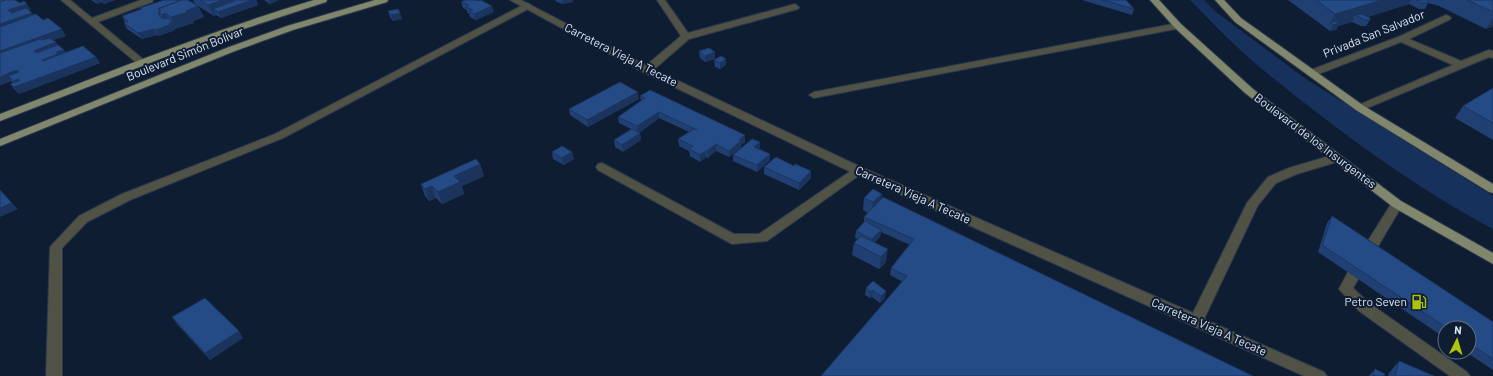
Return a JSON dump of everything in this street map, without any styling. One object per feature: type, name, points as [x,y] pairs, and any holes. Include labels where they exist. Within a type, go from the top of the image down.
[{"type":"main road","name":"Boulevard Simón Bolívar","points":[[0,118],[141,62],[280,12],[323,0]]},
{"type":"main road","name":"Boulevard Simón Bolívar","points":[[0,143],[232,48],[290,28],[384,0]]},
{"type":"main road","name":"Boulevard de los Insurgentes","points":[[1154,0],[1178,26],[1249,91],[1336,158],[1397,204],[1493,259]]},
{"type":"main road","points":[[1219,0],[1238,20],[1360,108],[1493,189]]},
{"type":"street","points":[[65,0],[141,62]]},
{"type":"street","points":[[92,21],[149,0]]},
{"type":"street","name":"Carretera Vieja A Tecate","points":[[514,0],[647,70],[859,171],[1319,376]]},
{"type":"street","points":[[661,0],[686,37]]},
{"type":"street","points":[[54,376],[56,248],[83,219],[126,197],[279,136],[527,6]]},
{"type":"street","points":[[647,70],[686,37],[795,7]]},
{"type":"street","name":"Privada San Salvador","points":[[1312,73],[1401,39],[1446,18]]},
{"type":"street","points":[[814,95],[1178,26]]},
{"type":"street","points":[[1401,39],[1461,65]]},
{"type":"street","points":[[1360,108],[1461,65],[1491,54]]},
{"type":"street","points":[[1196,321],[1253,203],[1272,180],[1292,171],[1336,158]]},
{"type":"street","points":[[602,167],[732,239],[762,238],[859,171]]},
{"type":"street","points":[[1368,250],[1397,204]]},
{"type":"street","points":[[1352,276],[1346,289],[1364,307],[1462,376]]},
{"type":"shaded area","points":[[1190,0],[1204,0],[1216,12],[1306,79],[1493,196],[1493,229],[1403,175],[1345,134],[1252,61]]},
{"type":"building","points":[[5,0],[15,0],[20,3],[24,1],[27,4],[8,10],[12,13],[26,8],[32,13],[0,24],[0,2]]},
{"type":"building","points":[[164,0],[181,0],[158,9],[160,11],[158,12],[160,17],[164,19],[168,18],[173,22],[169,23],[171,24],[156,30],[154,29],[138,33],[124,23],[128,21],[122,16]]},
{"type":"building","points":[[181,0],[188,0],[198,6],[186,11],[188,12],[171,17],[165,13],[162,15],[158,12],[161,11],[158,9]]},
{"type":"building","points":[[200,0],[223,0],[208,5]]},
{"type":"building","points":[[252,0],[218,12],[213,9],[234,1]]},
{"type":"building","points":[[465,0],[481,0],[492,6],[474,14],[469,11],[473,10],[466,7],[469,5],[461,2]]},
{"type":"building","points":[[1103,0],[1126,0],[1134,9]]},
{"type":"building","points":[[1316,0],[1382,0],[1335,14]]},
{"type":"building","points":[[1416,0],[1426,0],[1428,3],[1422,3]]},
{"type":"building","points":[[1467,0],[1493,0],[1493,12]]},
{"type":"building","points":[[398,9],[400,13],[391,15],[388,11]]},
{"type":"building","points":[[36,14],[43,20],[48,18],[62,29],[0,51],[0,27]]},
{"type":"building","points":[[1362,14],[1370,18],[1370,20],[1365,20],[1355,15]]},
{"type":"building","points":[[1335,21],[1339,23],[1333,25],[1331,23]]},
{"type":"building","points":[[50,38],[56,42],[34,51],[36,53],[58,45],[64,50],[56,52],[58,54],[42,60],[43,61],[83,46],[96,57],[14,87],[10,84],[20,80],[18,79],[14,81],[8,76],[19,72],[16,70],[0,77],[0,53],[40,39]]},
{"type":"building","points":[[709,48],[715,52],[705,56],[699,51]]},
{"type":"building","points":[[721,56],[726,59],[720,63],[714,60]]},
{"type":"building","points":[[620,82],[638,92],[587,120],[569,109]]},
{"type":"building","points":[[1493,88],[1493,123],[1463,106]]},
{"type":"building","points":[[650,90],[745,135],[739,140],[741,141],[729,151],[716,144],[700,155],[689,149],[693,146],[678,139],[694,129],[697,130],[659,112],[637,126],[618,117],[645,98],[640,96]]},
{"type":"building","points":[[632,129],[640,133],[622,145],[614,140]]},
{"type":"building","points":[[752,139],[760,142],[754,147],[770,154],[757,165],[733,155]]},
{"type":"building","points":[[562,146],[572,152],[562,158],[552,152]]},
{"type":"building","points":[[776,157],[794,166],[795,164],[811,171],[799,183],[764,167]]},
{"type":"building","points":[[476,159],[480,164],[454,176],[460,182],[438,192],[432,186],[425,189],[421,184]]},
{"type":"building","points":[[873,189],[882,194],[873,202],[864,198]]},
{"type":"building","points":[[0,190],[12,203],[0,208]]},
{"type":"building","points":[[883,197],[1253,376],[821,376],[907,276],[891,268],[914,239],[864,217]]},
{"type":"building","name":"Petro Seven","points":[[1332,216],[1493,322],[1493,359],[1477,348],[1477,320],[1437,320],[1437,321],[1322,245]]},
{"type":"building","points":[[865,221],[881,230],[872,239],[856,231]]},
{"type":"building","points":[[861,236],[888,249],[881,257],[854,243]]},
{"type":"building","points":[[873,281],[886,291],[881,296],[873,290],[871,292],[866,288]]},
{"type":"building","points":[[205,298],[239,331],[205,353],[172,317]]},
{"type":"building","points":[[1399,361],[1434,376],[1395,376]]},
{"type":"building","points":[[1375,369],[1385,374],[1384,376],[1373,375]]},
{"type":"place","name":"Petro Seven","points":[[1419,302]]}]
